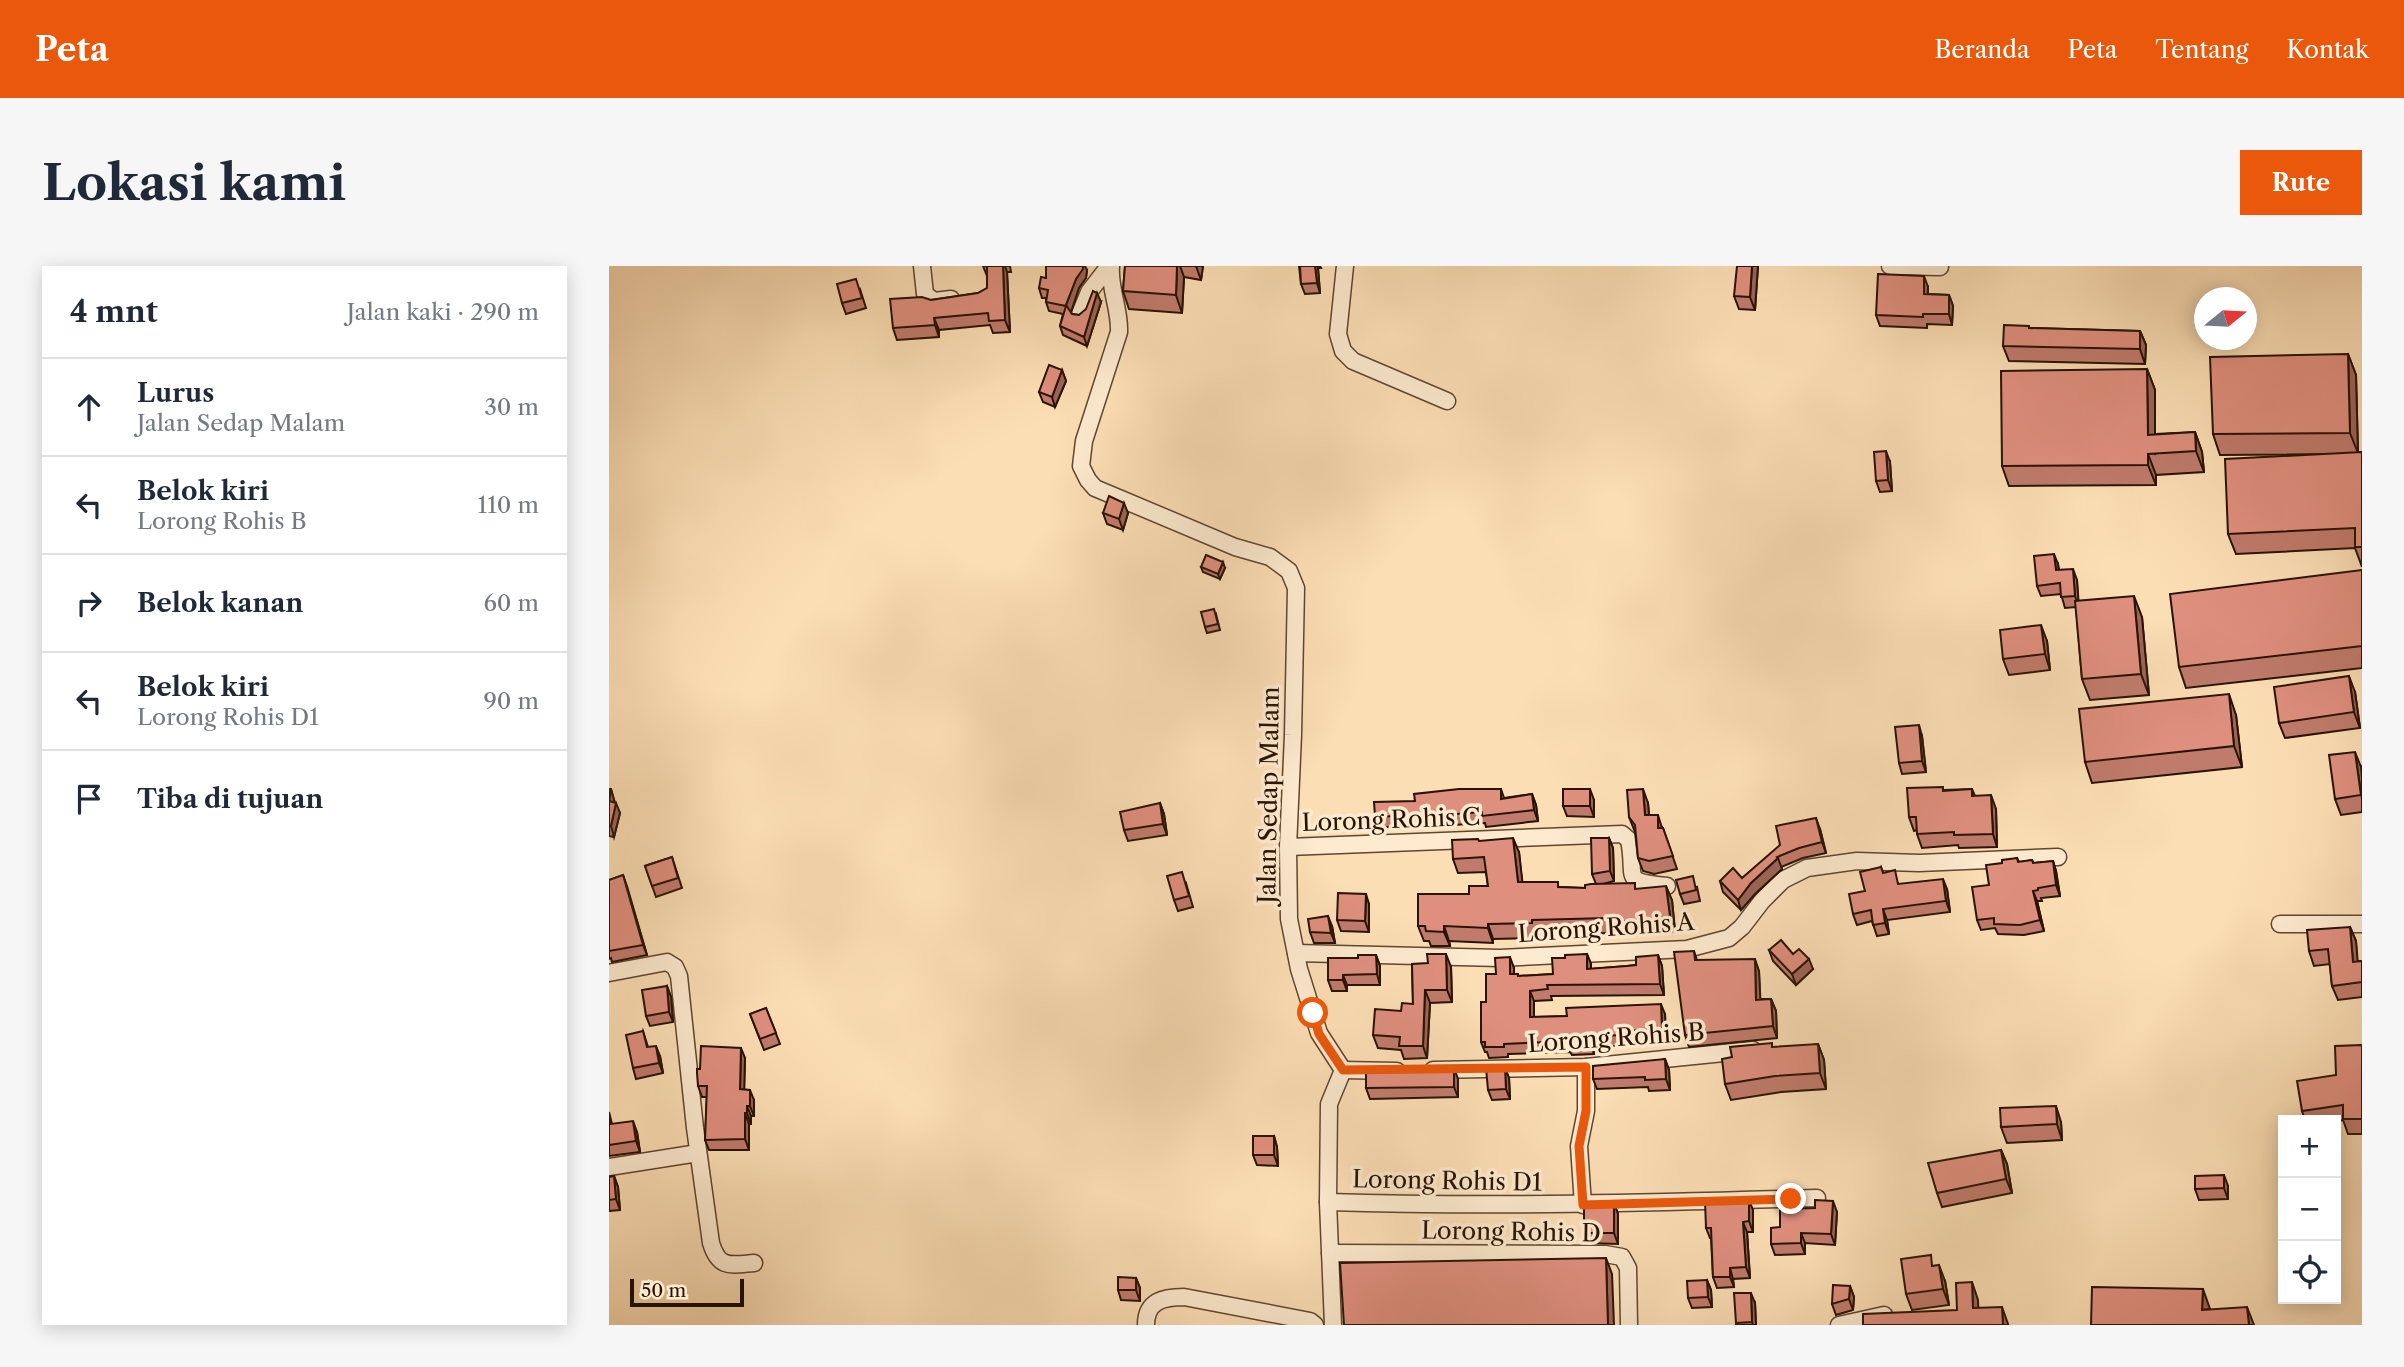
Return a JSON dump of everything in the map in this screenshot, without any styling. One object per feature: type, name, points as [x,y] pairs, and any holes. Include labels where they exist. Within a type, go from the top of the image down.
[{"type":"street","points":[[922,266],[925,294],[934,302],[969,296]]},
{"type":"street","points":[[1080,314],[1089,292],[1110,266]]},
{"type":"street","name":"Jalan Sedap Malam","points":[[1110,266],[1119,332],[1084,441],[1081,466],[1088,480],[1095,488],[1235,547],[1270,557],[1289,571],[1296,588],[1293,735],[1287,847],[1289,919],[1319,1034],[1343,1070]]},
{"type":"street","points":[[1345,266],[1338,334],[1343,351],[1353,361],[1447,401]]},
{"type":"street","points":[[1891,266],[1940,267]]},
{"type":"street","name":"Lorong Rohis C","points":[[1287,847],[1622,834],[1629,840],[1631,873],[1635,880],[1639,883],[1667,886]]},
{"type":"street","name":"Lorong Rohis A","points":[[1296,953],[1500,958],[1687,949],[1729,938],[1783,880],[1807,868],[1857,861],[1919,863],[2058,857]]},
{"type":"street","points":[[2280,924],[2362,923]]},
{"type":"street","points":[[609,973],[667,962],[675,967],[679,976],[706,1216],[715,1255],[723,1263],[754,1263]]},
{"type":"street","name":"Lorong Rohis B","points":[[1343,1070],[1586,1067],[1766,1049]]},
{"type":"street","points":[[1583,1205],[1579,1146],[1586,1111],[1586,1067]]},
{"type":"street","points":[[1333,1325],[1328,1202],[1329,1104],[1343,1070]]},
{"type":"street","points":[[609,1167],[698,1153]]},
{"type":"street","name":"Lorong Rohis D1","points":[[1328,1202],[1457,1206],[1583,1205],[1817,1198]]},
{"type":"street","name":"Lorong Rohis D","points":[[1330,1253],[1605,1254],[1622,1257],[1627,1268],[1629,1325]]},
{"type":"street","points":[[1146,1325],[1149,1308],[1156,1301],[1168,1297],[1184,1297],[1310,1321],[1315,1325]]},
{"type":"street","points":[[1839,1325],[1863,1318],[1901,1313]]},
{"type":"building","points":[[987,266],[1003,266],[1005,320],[989,321],[988,313],[934,318],[935,325],[893,328],[890,299],[922,297],[931,300],[978,293],[987,288]]},
{"type":"building","points":[[1046,266],[1083,266],[1066,305],[1072,314],[1079,315],[1086,309],[1093,291],[1097,293],[1084,337],[1060,326],[1066,306],[1046,302],[1048,290],[1039,288],[1041,277],[1046,278]]},
{"type":"building","points":[[1125,266],[1177,266],[1176,295],[1123,291]]},
{"type":"building","points":[[1300,266],[1315,266],[1317,283],[1301,284]]},
{"type":"building","points":[[1737,266],[1752,266],[1750,297],[1734,296]]},
{"type":"building","points":[[1878,274],[1924,276],[1924,294],[1949,295],[1949,314],[1923,314],[1923,317],[1876,315]]},
{"type":"building","points":[[856,279],[862,298],[842,303],[837,284]]},
{"type":"building","points":[[2004,325],[2140,331],[2140,349],[2003,346]]},
{"type":"building","points":[[2348,354],[2350,433],[2213,434],[2210,357]]},
{"type":"building","points":[[1049,365],[1062,370],[1052,397],[1039,392]]},
{"type":"building","points":[[2147,369],[2148,435],[2195,432],[2196,451],[2148,454],[2148,465],[2002,466],[2001,371]]},
{"type":"building","points":[[1886,451],[1888,480],[1876,481],[1874,452]]},
{"type":"building","points":[[2362,452],[2362,547],[2355,547],[2355,528],[2228,534],[2225,459]]},
{"type":"building","points":[[1109,496],[1124,503],[1119,519],[1103,513]]},
{"type":"building","points":[[2054,554],[2056,570],[2073,569],[2075,596],[2061,597],[2060,583],[2037,586],[2034,556]]},
{"type":"building","points":[[1206,555],[1223,562],[1218,574],[1201,567]]},
{"type":"building","points":[[2362,570],[2362,646],[2179,667],[2170,594]]},
{"type":"building","points":[[2134,596],[2141,674],[2082,679],[2075,601]]},
{"type":"building","points":[[1214,609],[1218,624],[1205,627],[1201,612]]},
{"type":"building","points":[[2041,625],[2045,654],[2003,659],[2000,630]]},
{"type":"building","points":[[2349,676],[2354,712],[2279,723],[2274,687]]},
{"type":"building","points":[[2229,694],[2234,746],[2085,762],[2079,709]]},
{"type":"building","points":[[1919,725],[1922,761],[1899,763],[1895,727]]},
{"type":"building","points":[[2355,752],[2361,795],[2335,799],[2329,755]]},
{"type":"building","points":[[1943,787],[1943,791],[1972,789],[1972,796],[1991,795],[1993,834],[1917,834],[1916,817],[1909,817],[1907,788]]},
{"type":"building","points":[[1459,789],[1501,789],[1501,799],[1532,794],[1534,810],[1482,816],[1482,812],[1416,817],[1375,816],[1374,802],[1415,801],[1414,794]]},
{"type":"building","points":[[1563,789],[1590,789],[1590,806],[1563,806]]},
{"type":"building","points":[[1643,789],[1645,815],[1658,815],[1658,828],[1663,828],[1673,856],[1649,861],[1638,858],[1635,825],[1629,817],[1627,790]]},
{"type":"building","points":[[609,801],[616,803],[611,826],[609,826]]},
{"type":"building","points":[[1160,803],[1163,824],[1124,830],[1120,812]]},
{"type":"building","points":[[1816,818],[1822,842],[1777,857],[1738,900],[1720,881],[1733,868],[1742,878],[1780,845],[1776,826]]},
{"type":"building","points":[[1513,838],[1518,882],[1558,882],[1558,887],[1585,888],[1585,885],[1591,884],[1635,883],[1635,889],[1666,886],[1670,916],[1636,921],[1608,921],[1608,918],[1532,920],[1532,923],[1488,924],[1488,928],[1444,926],[1444,932],[1426,931],[1425,926],[1418,926],[1418,894],[1469,894],[1469,886],[1488,886],[1484,857],[1453,859],[1452,840]]},
{"type":"building","points":[[1591,838],[1609,838],[1610,871],[1592,874]]},
{"type":"building","points":[[672,857],[678,878],[652,886],[645,866]]},
{"type":"building","points":[[2017,858],[2018,862],[2053,861],[2056,885],[2033,891],[2040,920],[2020,925],[1994,924],[1994,918],[1977,920],[1972,887],[1989,885],[1986,865]]},
{"type":"building","points":[[1881,867],[1883,873],[1895,870],[1898,884],[1943,879],[1946,901],[1883,909],[1885,923],[1873,925],[1871,910],[1853,914],[1849,894],[1865,891],[1860,872]]},
{"type":"building","points":[[1182,872],[1189,896],[1174,900],[1167,876]]},
{"type":"building","points":[[623,875],[643,945],[609,951],[609,880]]},
{"type":"building","points":[[1693,876],[1696,890],[1680,894],[1676,880]]},
{"type":"building","points":[[1338,893],[1366,894],[1365,921],[1337,920]]},
{"type":"building","points":[[1328,916],[1331,933],[1310,932],[1308,919]]},
{"type":"building","points":[[2350,927],[2353,962],[2362,961],[2362,982],[2332,986],[2328,949],[2309,951],[2307,930]]},
{"type":"building","points":[[1781,940],[1793,954],[1799,949],[1809,959],[1792,974],[1769,950]]},
{"type":"building","points":[[1694,951],[1695,960],[1755,959],[1756,1000],[1771,999],[1773,1026],[1685,1035],[1674,952]]},
{"type":"building","points":[[1427,954],[1446,954],[1447,990],[1425,990],[1423,1046],[1399,1046],[1400,1037],[1373,1035],[1375,1009],[1401,1011],[1402,1003],[1413,1004],[1412,964],[1428,963]]},
{"type":"building","points":[[1587,954],[1587,969],[1636,965],[1636,957],[1658,955],[1660,984],[1547,985],[1548,989],[1530,991],[1530,1017],[1567,1016],[1566,1008],[1661,1004],[1662,1029],[1627,1031],[1627,1035],[1589,1036],[1590,1044],[1568,1045],[1568,1041],[1485,1047],[1485,1042],[1481,1042],[1481,1002],[1486,1002],[1486,974],[1496,974],[1495,958],[1510,957],[1510,974],[1518,976],[1553,974],[1552,958]]},
{"type":"building","points":[[1358,955],[1376,955],[1377,974],[1343,975],[1343,980],[1328,980],[1328,958],[1358,958]]},
{"type":"building","points":[[667,986],[669,1012],[646,1016],[642,990]]},
{"type":"building","points":[[766,1008],[776,1033],[760,1039],[750,1014]]},
{"type":"building","points":[[643,1031],[647,1047],[656,1046],[659,1063],[633,1068],[626,1035]]},
{"type":"building","points":[[1772,1043],[1772,1047],[1818,1044],[1820,1073],[1775,1076],[1725,1084],[1722,1059],[1732,1057],[1730,1047]]},
{"type":"building","points":[[2362,1045],[2362,1119],[2343,1119],[2343,1105],[2302,1111],[2297,1081],[2336,1075],[2335,1046]]},
{"type":"building","points":[[701,1046],[741,1048],[740,1089],[750,1090],[750,1106],[747,1106],[745,1113],[745,1139],[705,1140],[707,1086],[698,1086],[697,1073],[697,1069],[700,1069]]},
{"type":"building","points":[[1665,1059],[1666,1079],[1593,1079],[1593,1066]]},
{"type":"building","points":[[1454,1068],[1454,1087],[1366,1088],[1366,1073],[1376,1073],[1376,1069]]},
{"type":"building","points":[[1486,1068],[1505,1068],[1506,1089],[1488,1090]]},
{"type":"building","points":[[2056,1106],[2057,1124],[2001,1127],[2000,1108]]},
{"type":"building","points":[[609,1120],[611,1124],[633,1121],[636,1141],[609,1145]]},
{"type":"building","points":[[1253,1136],[1274,1136],[1274,1155],[1253,1155]]},
{"type":"building","points":[[2001,1150],[2006,1179],[1937,1193],[1928,1163]]},
{"type":"building","points":[[2224,1175],[2224,1188],[2195,1189],[2195,1176]]},
{"type":"building","points":[[614,1176],[616,1199],[609,1200],[609,1177]]},
{"type":"building","points":[[1749,1200],[1749,1221],[1743,1222],[1746,1267],[1730,1268],[1730,1277],[1713,1277],[1711,1228],[1706,1228],[1705,1201]]},
{"type":"building","points":[[1815,1200],[1833,1201],[1831,1234],[1801,1233],[1801,1243],[1771,1244],[1771,1228],[1780,1227],[1780,1209],[1815,1208]]},
{"type":"building","points":[[1614,1203],[1614,1233],[1584,1233],[1584,1204]]},
{"type":"building","points":[[1931,1255],[1932,1266],[1939,1265],[1943,1289],[1906,1294],[1901,1259]]},
{"type":"building","points":[[1606,1258],[1608,1325],[1344,1325],[1340,1263]]},
{"type":"building","points":[[1118,1277],[1136,1278],[1136,1290],[1118,1290]]},
{"type":"building","points":[[1707,1280],[1708,1297],[1688,1298],[1687,1281]]},
{"type":"building","points":[[1972,1282],[1973,1308],[2002,1307],[2003,1325],[1863,1325],[1863,1314],[1957,1310],[1956,1283]]},
{"type":"building","points":[[1833,1285],[1850,1286],[1849,1299],[1832,1304]]},
{"type":"building","points":[[2092,1287],[2203,1289],[2202,1310],[2247,1307],[2249,1325],[2091,1325]]},
{"type":"building","points":[[1734,1293],[1751,1293],[1752,1322],[1736,1323]]},
{"type":"route","points":[[1313,1013],[1319,1034],[1343,1070],[1586,1067],[1586,1111],[1579,1146],[1583,1205],[1791,1199]]}]
